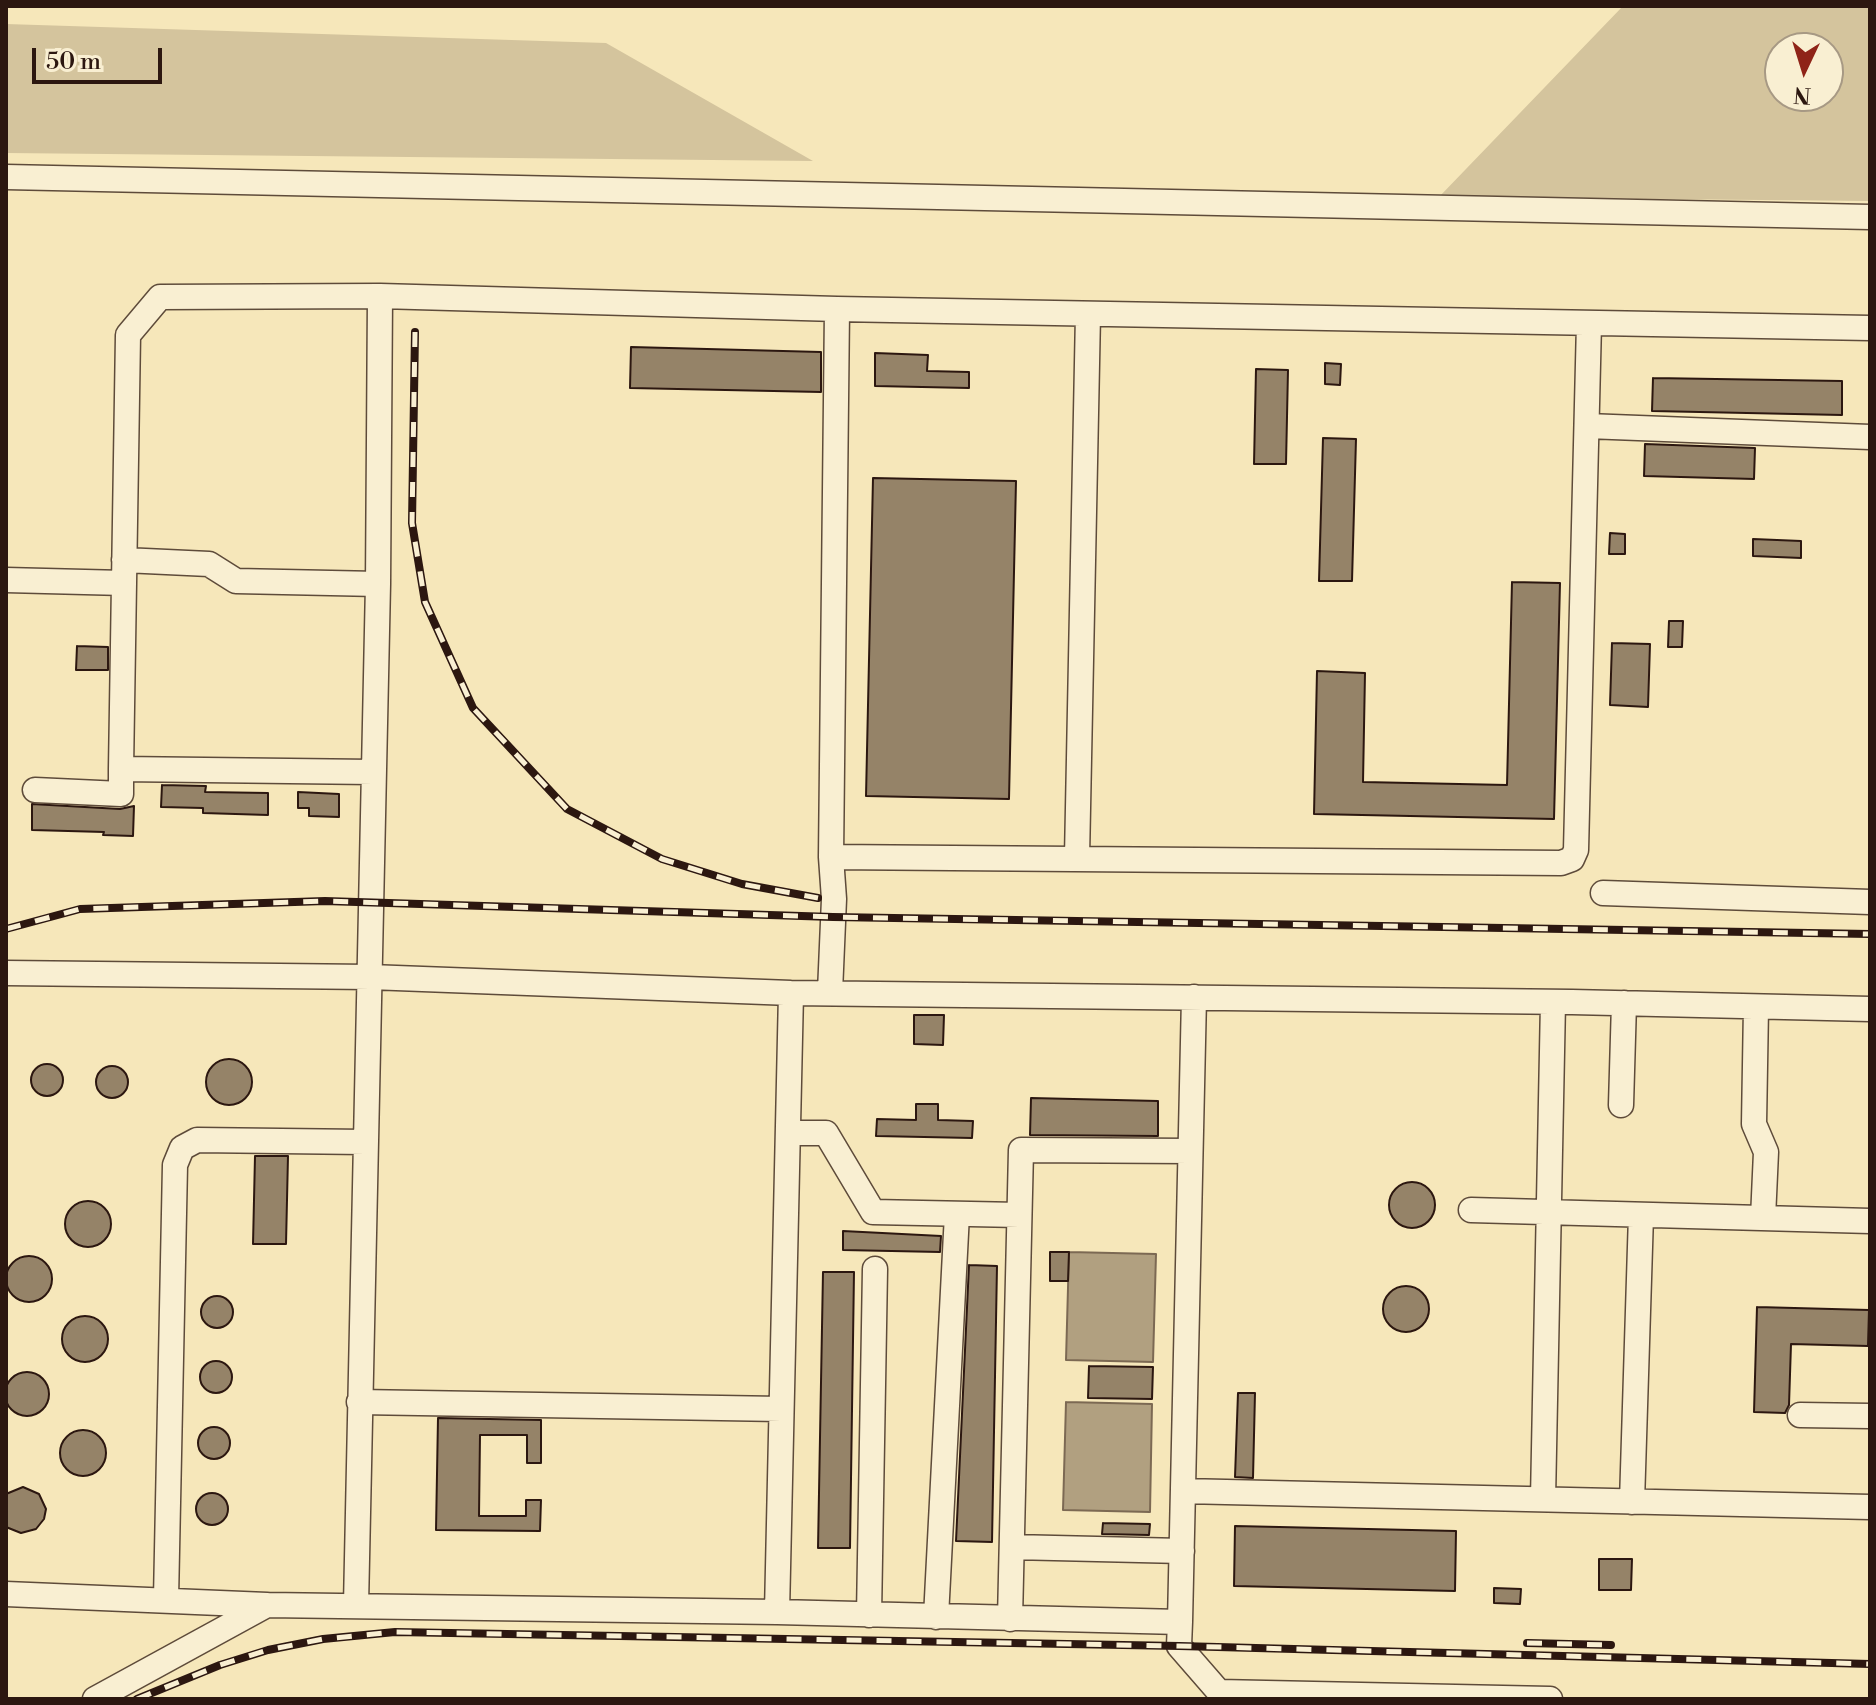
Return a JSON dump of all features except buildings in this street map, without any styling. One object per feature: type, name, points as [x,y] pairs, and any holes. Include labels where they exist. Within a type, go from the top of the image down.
[{"type":"street","points":[[6,177],[1870,217]]},
{"type":"street","points":[[356,1605],[378,584],[380,296]]},
{"type":"street","points":[[35,790],[121,794],[128,335],[160,297],[380,296],[837,309],[1870,328]]},
{"type":"street","points":[[830,992],[834,899],[831,857],[837,309]]},
{"type":"street","points":[[1077,857],[1088,314]]},
{"type":"street","points":[[831,857],[1561,863],[1572,859],[1577,834],[1589,323]]},
{"type":"street","points":[[1587,426],[1870,437]]},
{"type":"street","points":[[6,580],[209,564],[236,581],[378,584]]},
{"type":"street","points":[[121,769],[373,772]]},
{"type":"street","points":[[1603,893],[1870,902]]},
{"type":"street","points":[[6,973],[370,977],[791,993],[1870,1009]]},
{"type":"street","points":[[777,1612],[791,993]]},
{"type":"street","points":[[1194,997],[1179,1646],[1218,1695],[1550,1699]]},
{"type":"street","points":[[1543,1499],[1553,1002]]},
{"type":"street","points":[[1621,1105],[1624,1003]]},
{"type":"street","points":[[1756,1007],[1754,1124],[1766,1152],[1763,1218]]},
{"type":"street","points":[[788,1133],[826,1133],[873,1212],[1019,1215]]},
{"type":"street","points":[[166,1599],[175,1165],[182,1148],[197,1140],[365,1142]]},
{"type":"street","points":[[1010,1619],[1021,1150],[1190,1151]]},
{"type":"street","points":[[1471,1210],[1870,1221]]},
{"type":"street","points":[[936,1617],[957,1214]]},
{"type":"street","points":[[1632,1502],[1641,1215]]},
{"type":"street","points":[[869,1615],[875,1269]]},
{"type":"street","points":[[359,1402],[781,1409]]},
{"type":"street","points":[[1800,1415],[1870,1416]]},
{"type":"street","points":[[1183,1491],[1870,1507]]},
{"type":"street","points":[[1012,1547],[1182,1551]]},
{"type":"street","points":[[6,1594],[267,1605],[777,1612],[1180,1622]]},
{"type":"street","points":[[95,1699],[267,1605]]},
{"type":"shaded area","points":[[1623,6],[1870,6],[1870,201],[1439,197]]},
{"type":"shaded area","points":[[6,24],[606,43],[813,161],[6,153]]},
{"type":"shaded area","points":[[1069,1252],[1156,1254],[1153,1362],[1066,1360]]},
{"type":"shaded area","points":[[1066,1402],[1152,1404],[1150,1512],[1063,1510]]},
{"type":"railway","points":[[415,332],[412,523],[425,602],[473,708],[567,809],[662,859],[742,884],[818,898]]},
{"type":"railway","points":[[6,929],[80,909],[325,901],[833,917],[1870,934]]},
{"type":"railway","points":[[137,1699],[220,1665],[268,1650],[323,1639],[395,1632],[1179,1646],[1870,1664]]},
{"type":"railway","points":[[1527,1643],[1611,1645]]}]
